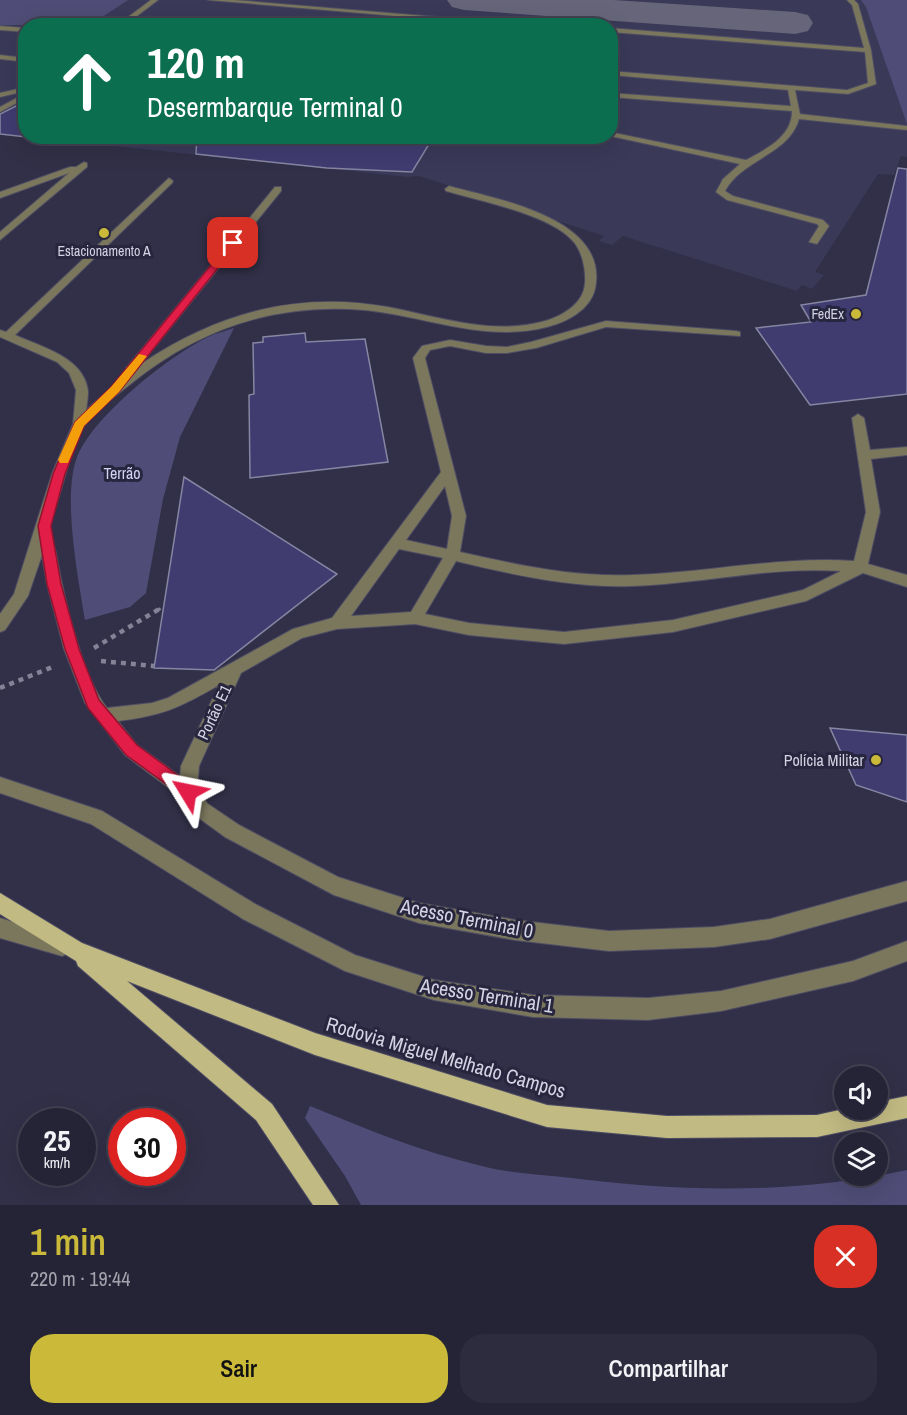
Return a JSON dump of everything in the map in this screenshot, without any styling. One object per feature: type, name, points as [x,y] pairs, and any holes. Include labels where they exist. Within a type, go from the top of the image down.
[{"type":"main road","name":"Rodovia Miguel Melhado Campos","points":[[0,903],[76,951],[315,1044],[547,1116],[667,1127],[817,1126],[907,1107]]},
{"type":"main road","points":[[76,951],[264,1112],[327,1205]]},
{"type":"street","points":[[130,18],[155,0]]},
{"type":"street","points":[[211,0],[441,18]]},
{"type":"street","points":[[618,74],[848,92],[866,88],[872,84],[873,78],[868,50],[855,4],[850,0]]},
{"type":"street","points":[[0,28],[18,29]]},
{"type":"street","points":[[618,31],[868,50]]},
{"type":"street","points":[[0,57],[18,59]]},
{"type":"street","points":[[791,88],[795,112],[794,125],[783,139],[745,162],[720,192],[730,198],[820,222],[824,226],[814,242]]},
{"type":"street","points":[[0,95],[18,91]]},
{"type":"street","points":[[618,96],[795,112],[907,128]]},
{"type":"street","points":[[0,110],[18,100]]},
{"type":"street","points":[[618,136],[745,162]]},
{"type":"street","points":[[0,195],[84,165],[0,237]]},
{"type":"street","points":[[79,424],[82,390],[75,371],[61,360],[4,335],[169,181]]},
{"type":"street","points":[[115,390],[278,189]]},
{"type":"street","points":[[79,424],[141,368],[195,334],[217,325],[279,310],[365,307],[453,327],[509,331],[545,325],[566,316],[584,303],[590,287],[587,256],[575,237],[554,223],[448,189]]},
{"type":"street","points":[[415,618],[453,554],[459,516],[418,358],[426,348],[458,341],[504,351],[542,345],[606,324],[736,334]]},
{"type":"street","points":[[104,716],[152,710],[173,703],[298,633],[337,623],[415,618],[469,629],[564,638],[673,626],[806,595],[860,567],[873,513],[858,418]]},
{"type":"street","name":"Acesso Terminal 0","points":[[79,424],[59,474],[44,526],[54,584],[76,658],[93,703],[131,750],[188,792],[202,810],[232,831],[334,885],[420,913],[515,930],[609,941],[714,937],[770,929],[907,891]]},
{"type":"street","points":[[864,455],[907,451]]},
{"type":"street","points":[[337,623],[448,472]]},
{"type":"street","points":[[0,626],[21,596],[44,526]]},
{"type":"street","points":[[396,543],[453,554],[517,571],[601,581],[814,566],[860,567],[907,581]]},
{"type":"street","name":"Portão E1","points":[[188,792],[190,766],[235,668]]},
{"type":"street","name":"Acesso Terminal 1","points":[[0,785],[96,817],[260,918],[352,964],[434,990],[533,1006],[648,1010],[721,1001],[853,971],[907,951]]},
{"type":"street","points":[[0,928],[76,951]]},
{"type":"path","points":[[0,688],[76,658],[163,607]]},
{"type":"path","points":[[76,658],[154,666]]},
{"type":"shaded area","points":[[0,0],[907,0],[907,157],[901,156],[894,175],[878,174],[815,272],[824,275],[812,289],[802,285],[797,291],[623,236],[612,245],[599,241],[604,236],[419,176],[407,177],[95,144],[618,144],[618,18],[18,18],[18,136],[0,134]]},
{"type":"green space","points":[[0,0],[128,0],[101,18],[18,18],[18,25],[0,25]]},
{"type":"green space","points":[[861,0],[907,0],[907,124],[866,7]]},
{"type":"green space","name":"Terrão","points":[[234,328],[180,437],[163,499],[146,593],[130,607],[85,620],[71,517],[72,477],[76,460],[84,443],[114,408],[153,373],[192,346]]},
{"type":"green space","points":[[310,1106],[416,1147],[492,1168],[650,1186],[735,1188],[834,1182],[834,1186],[888,1186],[888,1173],[907,1170],[907,1205],[361,1205],[345,1176],[305,1118]]},
{"type":"building","points":[[18,105],[18,136],[0,134],[0,114]]},
{"type":"building","points":[[197,144],[429,144],[412,172],[327,168],[196,154]]},
{"type":"building","name":"FedEx","points":[[898,168],[907,169],[907,394],[810,405],[756,328],[811,322],[801,305],[866,295]]},
{"type":"building","points":[[305,333],[306,342],[365,339],[388,462],[250,478],[249,395],[254,394],[253,343],[263,342],[263,337]]},
{"type":"building","points":[[184,477],[337,574],[214,670],[154,668]]},
{"type":"building","name":"Polícia Militar","points":[[830,728],[907,735],[907,802],[856,785]]},
{"type":"taxiway","points":[[464,0],[795,23]]},
{"type":"slow traffic","points":[[64,460],[79,424],[115,390],[142,356]]},
{"type":"place","name":"Estacionamento A","points":[[104,233]]},
{"type":"place","name":"FedEx","points":[[856,314]]},
{"type":"place","name":"Polícia Militar","points":[[876,760]]},
{"type":"route","points":[[188,792],[131,750],[93,703],[72,649],[54,584],[44,526],[59,474],[79,424],[115,390],[233,243]]}]
